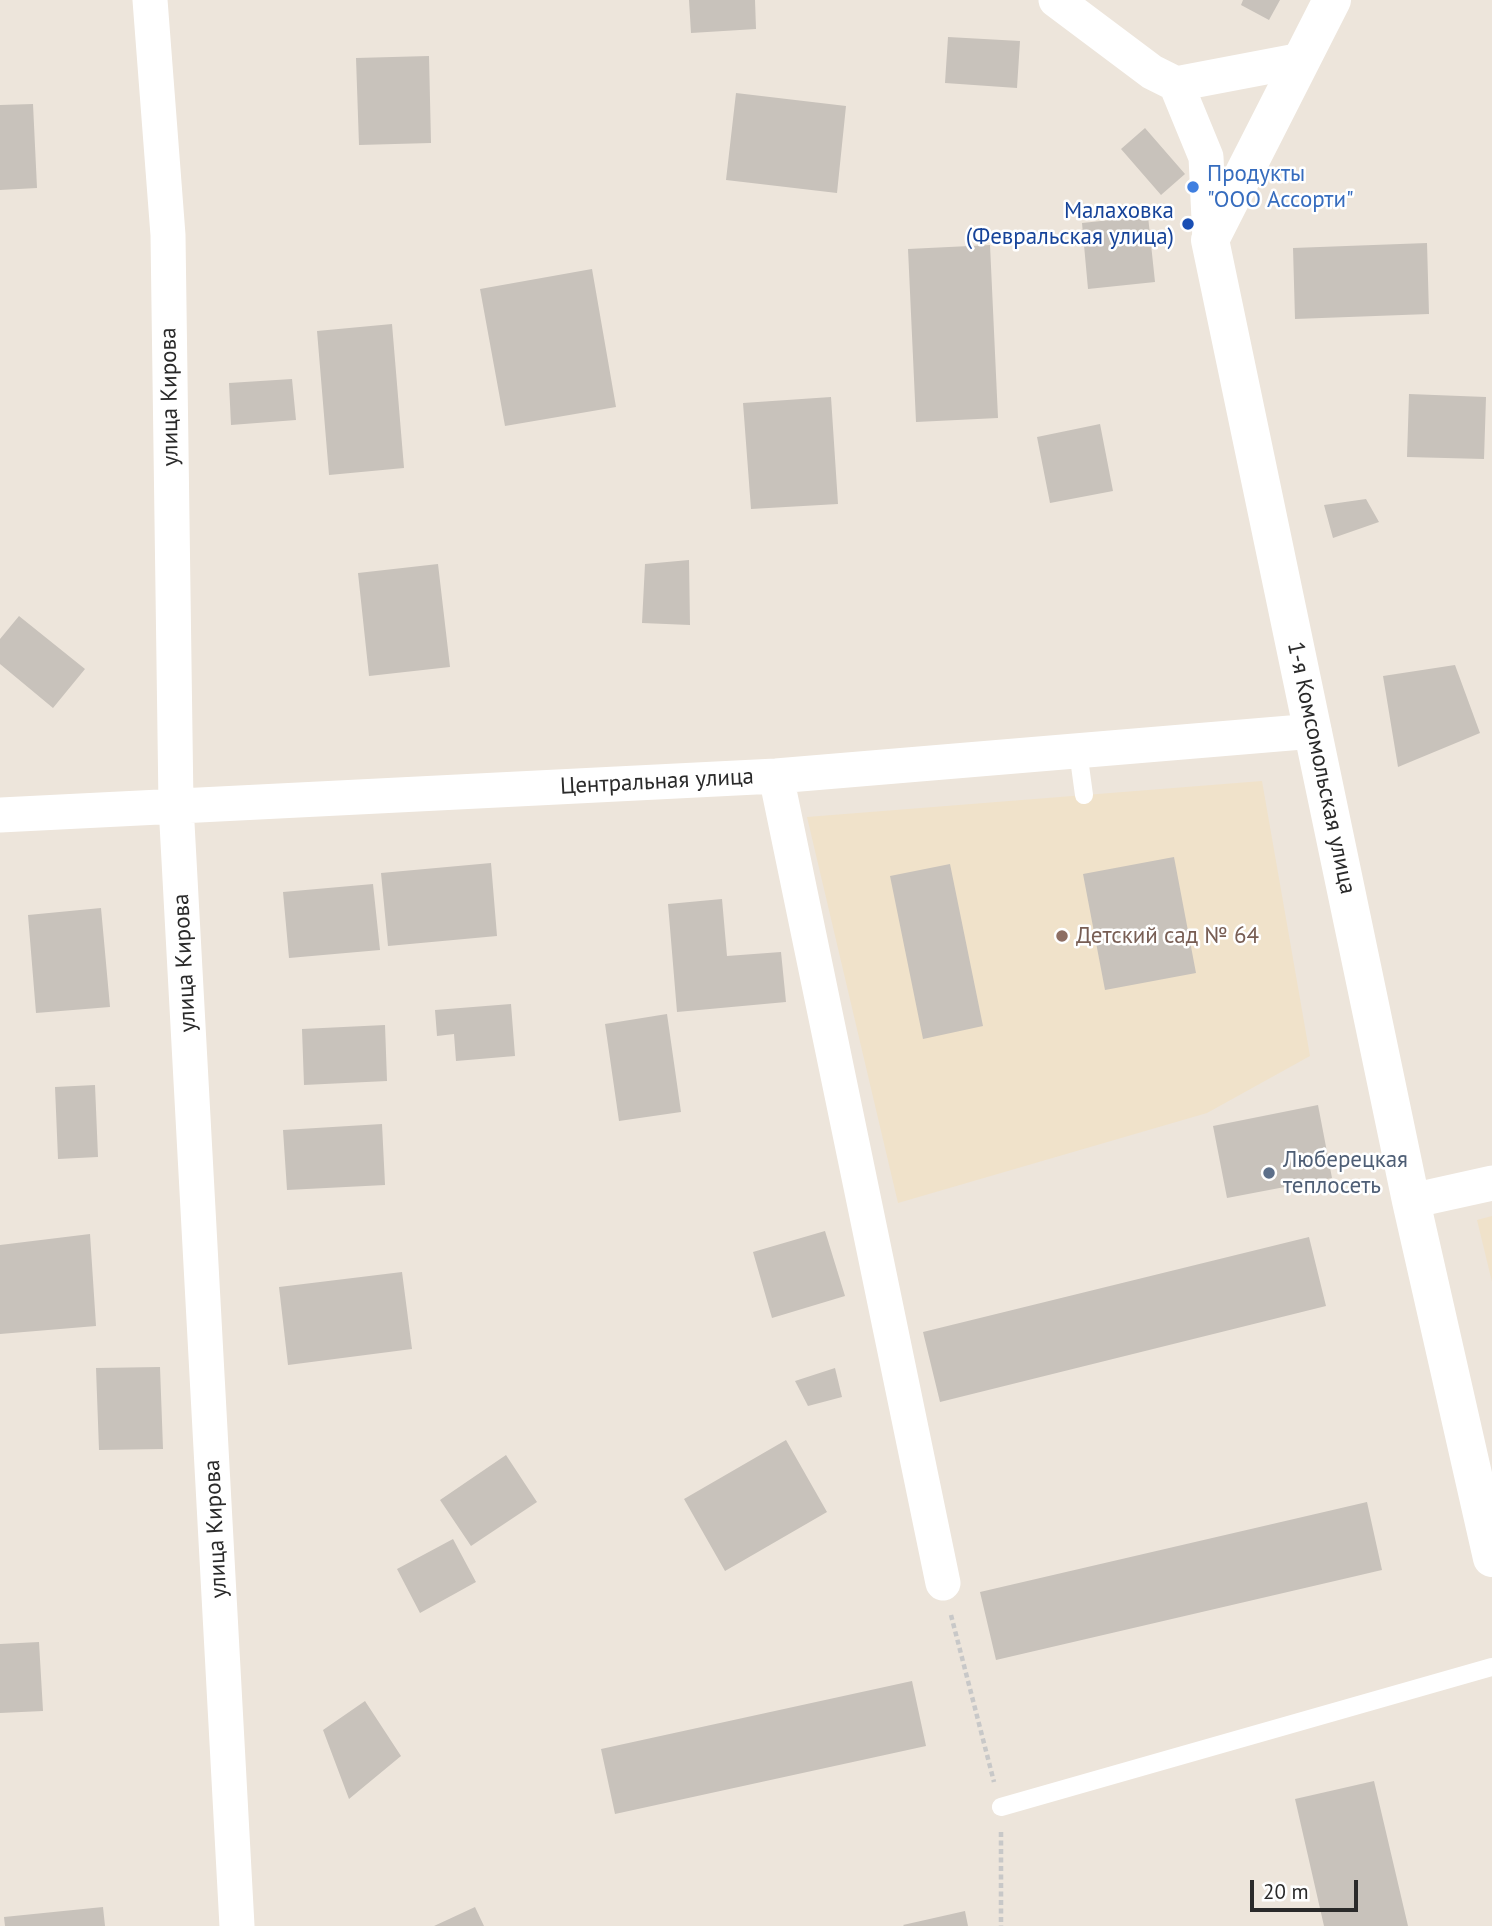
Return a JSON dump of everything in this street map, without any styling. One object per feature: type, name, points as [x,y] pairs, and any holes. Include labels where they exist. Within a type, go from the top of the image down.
[{"type":"main road","points":[[1210,240],[1332,0]]},
{"type":"main road","name":"1-я Комсомольская улица","points":[[1210,240],[1410,1201],[1488,1519],[1492,1558]]},
{"type":"street","name":"улица Кирова","points":[[150,0],[167,235],[176,804],[237,1926]]},
{"type":"street","points":[[1056,0],[1152,72],[1176,84],[1302,60]]},
{"type":"street","points":[[1176,84],[1206,157],[1210,240]]},
{"type":"street","name":"Центральная улица","points":[[0,815],[176,804],[776,776],[1314,731]]},
{"type":"street","points":[[776,776],[943,1583]]},
{"type":"street","points":[[1410,1201],[1492,1183]]},
{"type":"lane","points":[[1078,751],[1084,795]]},
{"type":"lane","points":[[1001,1807],[1492,1667]]},
{"type":"path","points":[[943,1583],[1001,1807],[1001,1926]]},
{"type":"shaded area","name":"Детский сад № 64","points":[[1262,781],[1310,1056],[1207,1113],[898,1203],[807,817]]},
{"type":"shaded area","points":[[1492,1216],[1492,1282],[1477,1220]]},
{"type":"building","points":[[689,0],[755,0],[756,29],[691,33]]},
{"type":"building","points":[[1243,0],[1280,0],[1269,20],[1241,5]]},
{"type":"building","points":[[948,37],[1020,41],[1017,88],[945,83]]},
{"type":"building","points":[[429,56],[431,143],[359,145],[356,58]]},
{"type":"building","points":[[736,93],[846,106],[837,193],[726,180]]},
{"type":"building","points":[[33,104],[37,188],[0,190],[0,105]]},
{"type":"building","points":[[1145,128],[1185,174],[1161,195],[1121,149]]},
{"type":"building","points":[[1148,216],[1155,282],[1088,289],[1082,223]]},
{"type":"building","points":[[1427,243],[1429,314],[1295,319],[1293,248]]},
{"type":"building","points":[[990,245],[998,418],[916,422],[908,249]]},
{"type":"building","points":[[592,269],[616,407],[505,426],[480,289]]},
{"type":"building","points":[[392,324],[404,468],[329,475],[317,331]]},
{"type":"building","points":[[292,379],[296,420],[231,425],[229,383]]},
{"type":"building","points":[[1409,394],[1486,397],[1484,459],[1407,457]]},
{"type":"building","points":[[831,397],[838,504],[751,509],[743,403]]},
{"type":"building","points":[[1100,424],[1113,491],[1050,503],[1037,437]]},
{"type":"building","points":[[1366,499],[1379,522],[1333,538],[1324,505]]},
{"type":"building","points":[[689,560],[690,625],[642,623],[645,564]]},
{"type":"building","points":[[438,564],[450,667],[369,676],[358,573]]},
{"type":"building","points":[[19,616],[85,669],[53,708],[0,664],[0,639]]},
{"type":"building","points":[[1455,665],[1480,733],[1398,767],[1383,676]]},
{"type":"building","points":[[1174,857],[1196,973],[1105,990],[1083,874]]},
{"type":"building","points":[[491,863],[497,936],[388,946],[381,873]]},
{"type":"building","points":[[950,864],[983,1026],[923,1039],[890,876]]},
{"type":"building","points":[[373,884],[380,950],[289,958],[283,892]]},
{"type":"building","points":[[722,899],[727,956],[781,952],[786,1002],[677,1012],[668,904]]},
{"type":"building","points":[[101,908],[110,1007],[36,1013],[28,915]]},
{"type":"building","points":[[511,1004],[515,1056],[456,1061],[454,1034],[437,1036],[435,1010]]},
{"type":"building","points":[[667,1014],[681,1112],[619,1121],[605,1024]]},
{"type":"building","points":[[385,1025],[387,1081],[304,1085],[302,1029]]},
{"type":"building","points":[[95,1085],[98,1157],[58,1159],[55,1087]]},
{"type":"building","points":[[1318,1105],[1332,1178],[1227,1198],[1213,1126]]},
{"type":"building","points":[[382,1124],[385,1185],[287,1190],[283,1130]]},
{"type":"building","points":[[825,1231],[845,1296],[772,1318],[753,1252]]},
{"type":"building","points":[[90,1234],[96,1326],[0,1334],[0,1245]]},
{"type":"building","points":[[1309,1237],[1326,1306],[940,1402],[923,1332]]},
{"type":"building","points":[[402,1272],[412,1349],[288,1365],[279,1287]]},
{"type":"building","points":[[160,1367],[163,1449],[99,1450],[96,1368]]},
{"type":"building","points":[[835,1368],[842,1397],[808,1406],[795,1381]]},
{"type":"building","points":[[786,1440],[827,1512],[725,1571],[684,1499]]},
{"type":"building","points":[[506,1455],[537,1502],[471,1546],[440,1500]]},
{"type":"building","points":[[1367,1502],[1382,1570],[996,1660],[980,1592]]},
{"type":"building","points":[[453,1539],[476,1582],[420,1613],[397,1569]]},
{"type":"building","points":[[39,1642],[43,1711],[0,1713],[0,1644]]},
{"type":"building","points":[[912,1681],[926,1746],[615,1814],[601,1749]]},
{"type":"building","points":[[365,1701],[401,1756],[349,1799],[323,1730]]},
{"type":"building","points":[[1374,1781],[1408,1926],[1324,1926],[1295,1799]]},
{"type":"building","points":[[103,1907],[105,1926],[5,1926],[4,1917]]},
{"type":"building","points":[[475,1907],[484,1926],[434,1926]]},
{"type":"building","points":[[965,1911],[968,1926],[903,1925]]},
{"type":"place","name":"Продукты \"ООО Ассорти\"","points":[[1193,187]]},
{"type":"place","name":"Малаховка (Февральская улица)","points":[[1188,224]]},
{"type":"place","name":"Детский сад № 64","points":[[1062,936]]},
{"type":"place","name":"Люберецкая теплосеть","points":[[1269,1173]]}]
